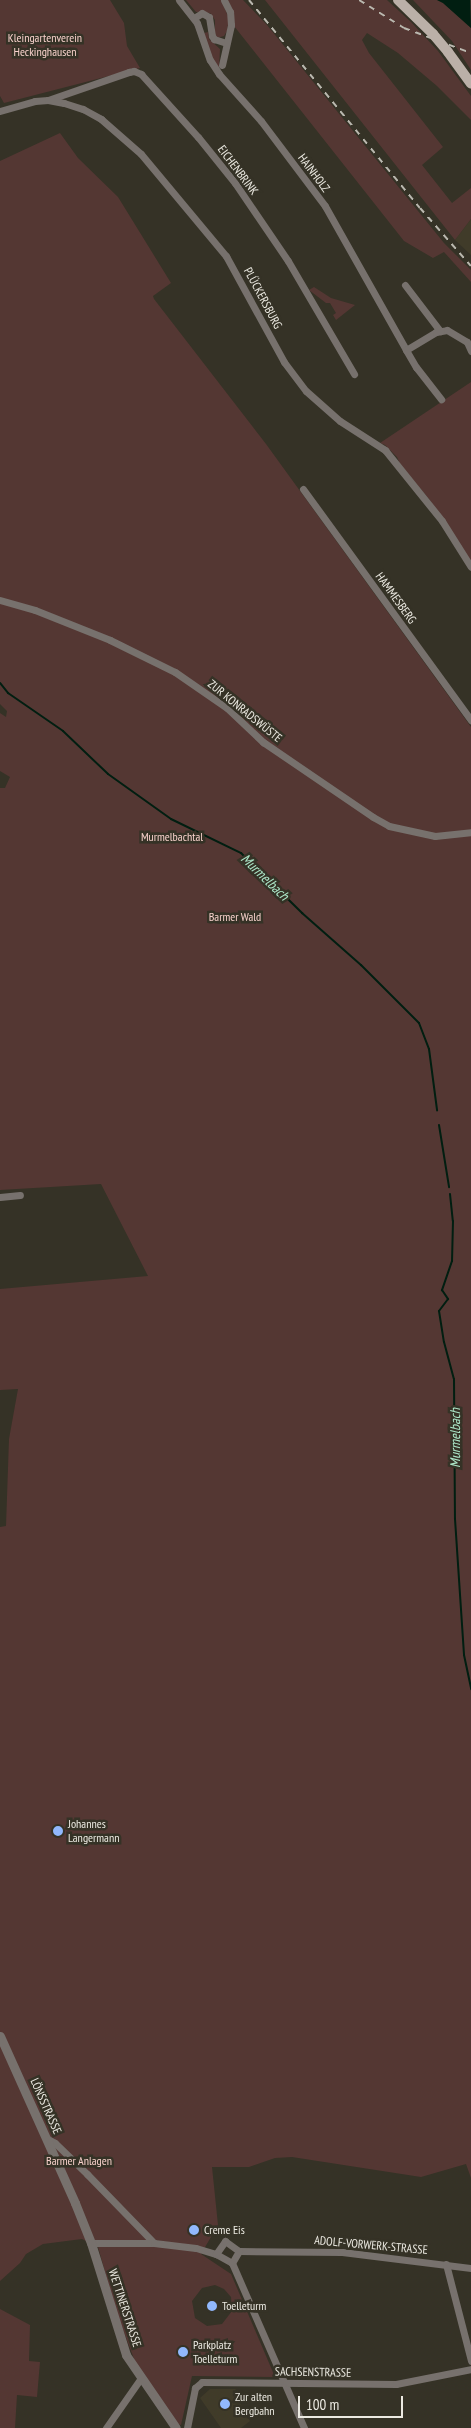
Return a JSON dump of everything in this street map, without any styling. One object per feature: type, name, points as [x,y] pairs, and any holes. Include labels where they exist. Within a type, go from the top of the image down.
[{"type":"main road","points":[[398,0],[433,34],[471,84]]},
{"type":"street","points":[[179,0],[194,18],[202,14],[209,16],[214,39],[226,43]]},
{"type":"street","points":[[222,65],[231,18],[224,0]]},
{"type":"street","name":"HAINHOLZ","points":[[194,18],[210,60],[219,74],[261,121],[325,206],[416,367],[442,399]]},
{"type":"street","name":"EICHENBRINK","points":[[48,100],[129,72],[134,71],[141,74],[198,137],[235,183],[293,268],[354,374]]},
{"type":"street","name":"PLÜCKERSBURG","points":[[0,112],[23,104],[48,100],[83,109],[101,119],[135,148],[160,174],[226,256],[288,369],[306,391],[340,421],[385,450],[442,521],[471,567]]},
{"type":"street","points":[[405,285],[440,331]]},
{"type":"street","points":[[406,350],[440,331],[450,331],[467,342],[471,351]]},
{"type":"street","name":"HAMMESBERG","points":[[303,489],[471,720]]},
{"type":"street","name":"ZUR KONRADSWÜSTE","points":[[0,600],[35,610],[110,640],[175,672],[221,703],[263,742],[365,812],[389,826],[435,836],[471,832]]},
{"type":"street","points":[[0,1197],[20,1195]]},
{"type":"street","name":"LÖNSSTRASSE","points":[[0,2036],[91,2242]]},
{"type":"street","points":[[46,2138],[55,2143],[87,2174],[154,2243]]},
{"type":"street","name":"ADOLF-VORWERK-STRASSE","points":[[216,2254],[225,2241],[239,2251],[342,2252],[471,2268]]},
{"type":"street","points":[[91,2242],[154,2243],[196,2248],[216,2254],[232,2263],[304,2428]]},
{"type":"street","name":"WETTINERSTRASSE","points":[[91,2242],[126,2355],[176,2428]]},
{"type":"street","points":[[232,2263],[239,2251]]},
{"type":"street","points":[[446,2264],[471,2360]]},
{"type":"street","name":"SACHSENSTRASSE","points":[[187,2428],[196,2388],[202,2382],[396,2384],[471,2369]]},
{"type":"street","points":[[106,2428],[141,2378]]},
{"type":"shaded area","points":[[437,0],[470,0],[471,28],[443,3]]},
{"type":"shaded area","points":[[471,219],[471,255],[455,240]]},
{"type":"shaded area","points":[[210,2389],[236,2389],[234,2392],[250,2421],[241,2428],[221,2428],[200,2398]]},
{"type":"green space","name":"Kleingartenverein Heckinghausen","points":[[0,0],[110,0],[124,23],[127,46],[140,68],[4,103],[0,96]]},
{"type":"green space","points":[[186,0],[221,0],[229,18],[227,31],[224,36],[217,38],[215,34],[215,20],[210,13],[196,12]]},
{"type":"green space","points":[[226,0],[243,0],[267,25],[444,243],[471,270],[471,282],[444,252],[433,258],[404,241],[234,26]]},
{"type":"green space","points":[[265,0],[387,0],[438,51],[471,96],[471,120],[437,86],[398,53],[367,33],[362,40],[369,53],[443,147],[422,165],[452,203],[471,188],[471,219],[455,240]]},
{"type":"green space","points":[[413,0],[437,0],[471,28],[471,70],[452,41]]},
{"type":"green space","points":[[208,32],[209,39],[220,49],[219,68],[211,56],[204,33]]},
{"type":"green space","name":"Barmer Wald","points":[[60,133],[78,158],[118,197],[171,283],[153,296],[154,299],[266,444],[471,727],[471,2178],[466,2164],[421,2177],[292,2157],[275,2158],[249,2167],[212,2167],[218,2225],[201,2254],[231,2274],[275,2377],[192,2376],[181,2425],[178,2424],[136,2364],[117,2314],[98,2247],[82,2239],[43,2244],[26,2254],[20,2263],[0,2281],[0,1527],[6,1526],[9,1439],[18,1389],[0,1390],[0,1289],[148,1276],[101,1184],[0,1190],[0,788],[5,788],[10,777],[0,771],[0,713],[6,717],[7,711],[0,704],[0,161]],"holes":[[[215,2285],[224,2289],[231,2297],[232,2311],[222,2324],[207,2326],[195,2318],[192,2301],[202,2288]]]},
{"type":"green space","points":[[314,287],[331,298],[355,305],[336,320],[333,315],[336,313],[330,303],[326,303],[309,290]]},
{"type":"green space","points":[[471,382],[471,564],[429,499],[400,464],[397,457],[385,445],[380,443]]},
{"type":"green space","points":[[0,2309],[30,2325],[29,2361],[40,2362],[37,2397],[17,2395],[15,2428],[0,2428]]},
{"type":"waterway","name":"Murmelbach","points":[[0,683],[8,693],[63,731],[108,774],[171,819],[241,853],[302,913],[361,965],[419,1023],[429,1049],[437,1110]]},
{"type":"waterway","name":"Murmelbach","points":[[439,1125],[449,1187]]},
{"type":"waterway","name":"Murmelbach","points":[[450,1194],[453,1221],[452,1261],[442,1290],[448,1299],[439,1311],[444,1342],[454,1379],[455,1519],[464,1655],[471,1689]]},
{"type":"railway","points":[[249,0],[420,208],[471,266]]},
{"type":"railway","points":[[359,0],[404,28],[471,53]]},
{"type":"place","name":"Johannes Langermann","points":[[58,1831]]},
{"type":"place","name":"Creme Eis","points":[[194,2230]]},
{"type":"place","name":"Toelleturm","points":[[212,2306]]},
{"type":"place","name":"Parkplatz Toelleturm","points":[[183,2352]]},
{"type":"place","name":"Zur alten Bergbahn","points":[[225,2404]]},
{"type":"park label","name":"Murmelbachtal","points":[[172,837]]},
{"type":"park label","name":"Barmer Anlagen","points":[[79,2161]]}]
